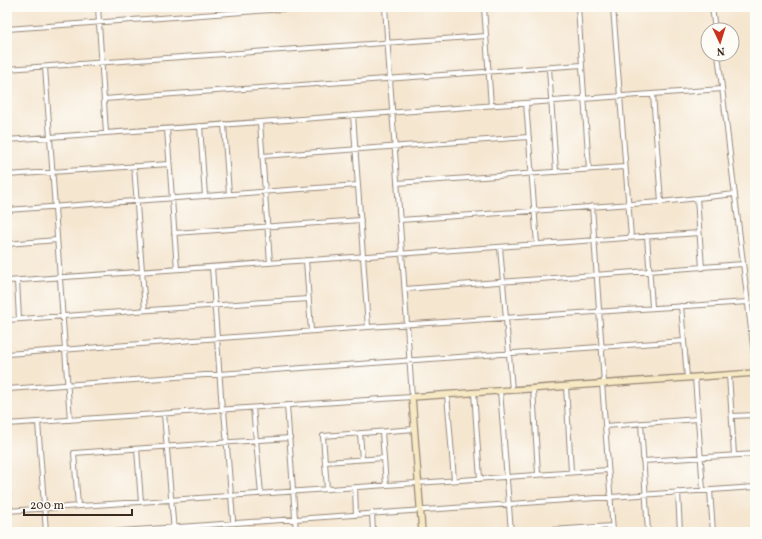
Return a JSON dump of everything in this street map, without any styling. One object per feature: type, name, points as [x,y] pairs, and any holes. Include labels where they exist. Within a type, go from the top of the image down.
[{"type":"street","points":[[98,7],[106,133]]},
{"type":"street","points":[[7,28],[312,7]]},
{"type":"street","points":[[385,7],[422,532]]},
{"type":"street","points":[[484,7],[491,106]]},
{"type":"street","points":[[578,7],[589,169]]},
{"type":"street","points":[[613,7],[630,237]]},
{"type":"street","points":[[712,7],[714,22]]},
{"type":"street","points":[[7,70],[486,36]]},
{"type":"street","points":[[719,62],[755,362]]},
{"type":"street","points":[[104,99],[582,65]]},
{"type":"street","points":[[45,67],[70,420]]},
{"type":"street","points":[[549,68],[556,172]]},
{"type":"street","points":[[7,140],[722,89]]},
{"type":"street","points":[[653,94],[661,202]]},
{"type":"street","points":[[526,103],[537,244]]},
{"type":"street","points":[[353,115],[368,327]]},
{"type":"street","points":[[260,122],[270,263]]},
{"type":"street","points":[[224,124],[229,194]]},
{"type":"street","points":[[200,126],[205,196]]},
{"type":"street","points":[[167,129],[177,269]]},
{"type":"street","points":[[262,156],[528,137]]},
{"type":"street","points":[[7,175],[169,164]]},
{"type":"street","points":[[134,166],[144,310]]},
{"type":"street","points":[[397,183],[624,167]]},
{"type":"street","points":[[7,210],[358,185]]},
{"type":"street","points":[[400,220],[661,202],[735,194]]},
{"type":"street","points":[[697,198],[702,268]]},
{"type":"street","points":[[592,206],[600,311],[605,426],[613,532]]},
{"type":"street","points":[[174,233],[360,220]]},
{"type":"street","points":[[7,281],[699,232]]},
{"type":"street","points":[[647,236],[652,307]]},
{"type":"street","points":[[7,244],[57,240]]},
{"type":"street","points":[[500,247],[512,390]]},
{"type":"street","points":[[306,260],[311,331]]},
{"type":"street","points":[[405,289],[743,264]]},
{"type":"street","points":[[212,267],[219,374],[227,442],[234,532]]},
{"type":"street","points":[[17,281],[19,319]]},
{"type":"street","points":[[7,320],[308,299]]},
{"type":"street","points":[[7,354],[368,327],[407,326],[506,319],[652,307],[748,302]]},
{"type":"street","points":[[682,306],[687,377]]},
{"type":"street","points":[[7,389],[684,341]]},
{"type":"street","points":[[7,424],[755,373]]},
{"type":"street","points":[[729,374],[734,455]]},
{"type":"street","points":[[695,377],[703,490]]},
{"type":"street","points":[[566,386],[571,472]]},
{"type":"street","points":[[533,388],[538,474]]},
{"type":"street","points":[[500,390],[511,532]]},
{"type":"street","points":[[474,392],[480,478]]},
{"type":"street","points":[[448,394],[454,480]]},
{"type":"street","points":[[287,405],[296,532]]},
{"type":"street","points":[[253,408],[261,494]]},
{"type":"street","points":[[164,414],[174,530]]},
{"type":"street","points":[[732,416],[755,415]]},
{"type":"street","points":[[605,426],[698,419]]},
{"type":"street","points":[[38,422],[46,532]]},
{"type":"street","points":[[641,423],[648,532]]},
{"type":"street","points":[[327,489],[323,436],[415,429]]},
{"type":"street","points":[[382,432],[386,485]]},
{"type":"street","points":[[360,433],[362,459]]},
{"type":"street","points":[[78,506],[74,453],[290,438]]},
{"type":"street","points":[[137,449],[141,502]]},
{"type":"street","points":[[643,461],[755,454]]},
{"type":"street","points":[[325,462],[384,458]]},
{"type":"street","points":[[7,481],[8,511],[608,470]]},
{"type":"street","points":[[107,532],[174,530],[200,525],[755,486]]},
{"type":"street","points":[[355,487],[356,514]]},
{"type":"street","points":[[710,490],[713,532]]},
{"type":"street","points":[[678,492],[680,532]]},
{"type":"street","points":[[372,513],[373,532]]},
{"type":"street","points":[[200,525],[201,532]]},
{"type":"street","points":[[522,532],[612,526]]}]
